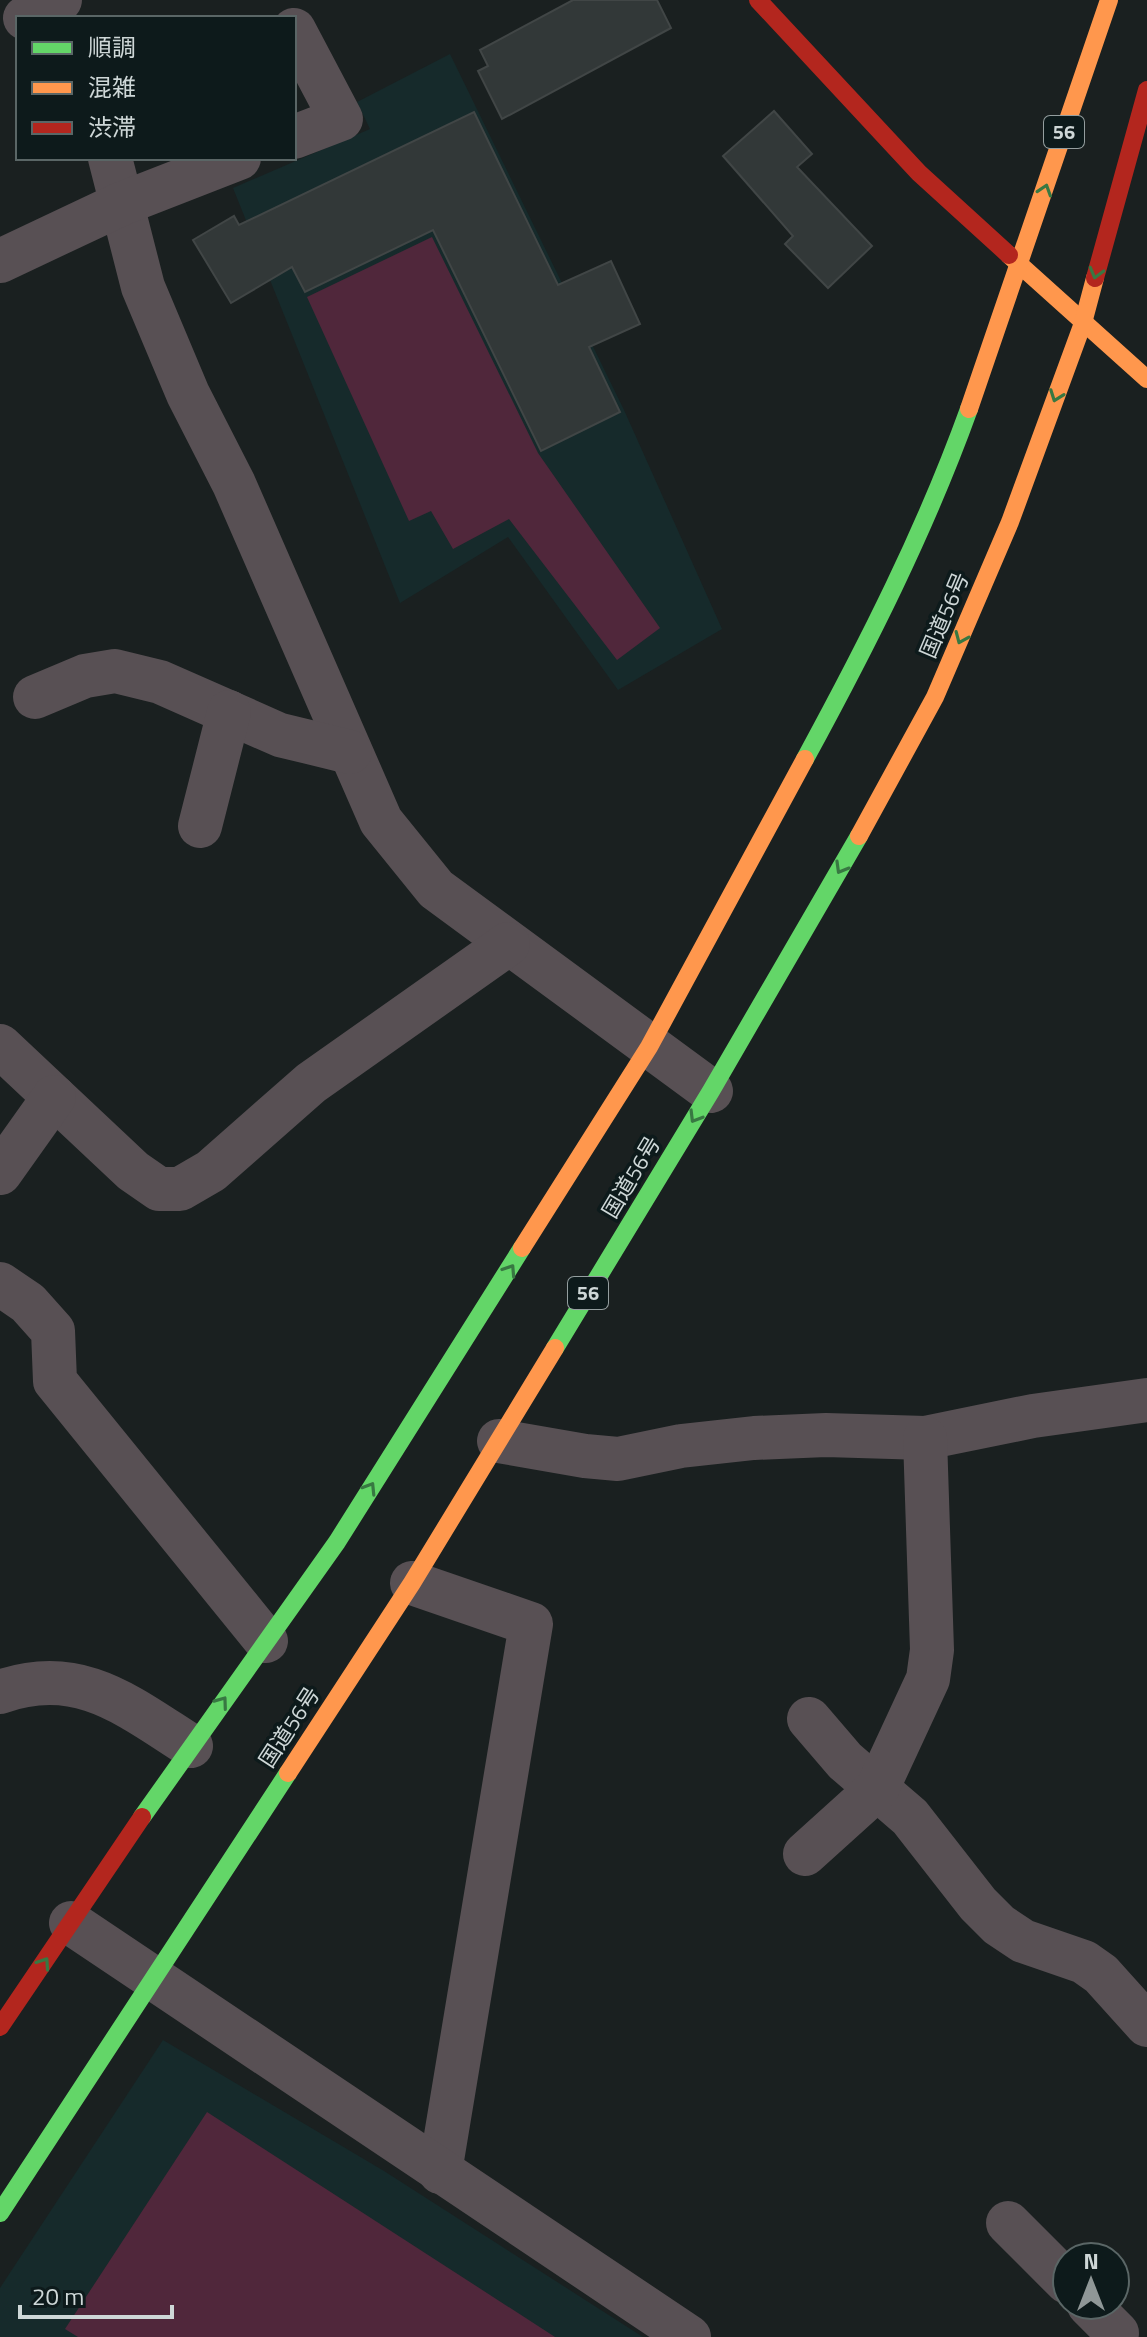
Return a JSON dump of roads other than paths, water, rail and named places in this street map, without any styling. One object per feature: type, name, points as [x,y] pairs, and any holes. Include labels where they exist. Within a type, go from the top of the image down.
[{"type":"main road","points":[[758,0],[919,173],[1147,379]]},
{"type":"main road","name":"56","points":[[0,2027],[191,1746],[337,1542],[649,1047],[865,649],[941,486],[1109,0]]},
{"type":"main road","name":"国道56号","points":[[0,2213],[412,1583],[711,1091],[851,851],[935,697],[1010,522],[1083,323],[1147,90]]},
{"type":"street","points":[[29,16],[60,0]]},
{"type":"street","points":[[296,34],[341,119],[296,136]]},
{"type":"street","points":[[110,160],[143,287],[182,380],[234,484],[381,821],[436,889],[711,1091]]},
{"type":"street","points":[[0,261],[121,204],[234,160]]},
{"type":"street","points":[[35,697],[85,676],[115,671],[160,682],[280,735],[350,752]]},
{"type":"street","points":[[200,826],[229,712]]},
{"type":"street","points":[[0,1046],[133,1171],[159,1189],[180,1189],[211,1171],[311,1083],[508,944]]},
{"type":"street","points":[[0,1173],[54,1097]]},
{"type":"street","points":[[0,1284],[28,1303],[53,1331],[55,1381],[266,1641]]},
{"type":"street","points":[[499,1441],[618,1459],[681,1446],[754,1438],[826,1435],[925,1438],[1033,1416],[1147,1400]]},
{"type":"street","points":[[805,1854],[877,1789],[928,1679],[932,1650],[925,1438]]},
{"type":"street","points":[[412,1583],[531,1624],[440,2172]]},
{"type":"street","points":[[0,1692],[17,1686],[57,1682],[108,1694],[191,1746]]},
{"type":"street","points":[[809,1719],[845,1761],[910,1817],[978,1904],[999,1925],[1023,1941],[1093,1968],[1147,2025]]},
{"type":"street","points":[[71,1923],[689,2337]]},
{"type":"street","points":[[1008,2223],[1051,2266]]},
{"type":"street","points":[[1105,2321],[1117,2333],[1113,2337]]}]
